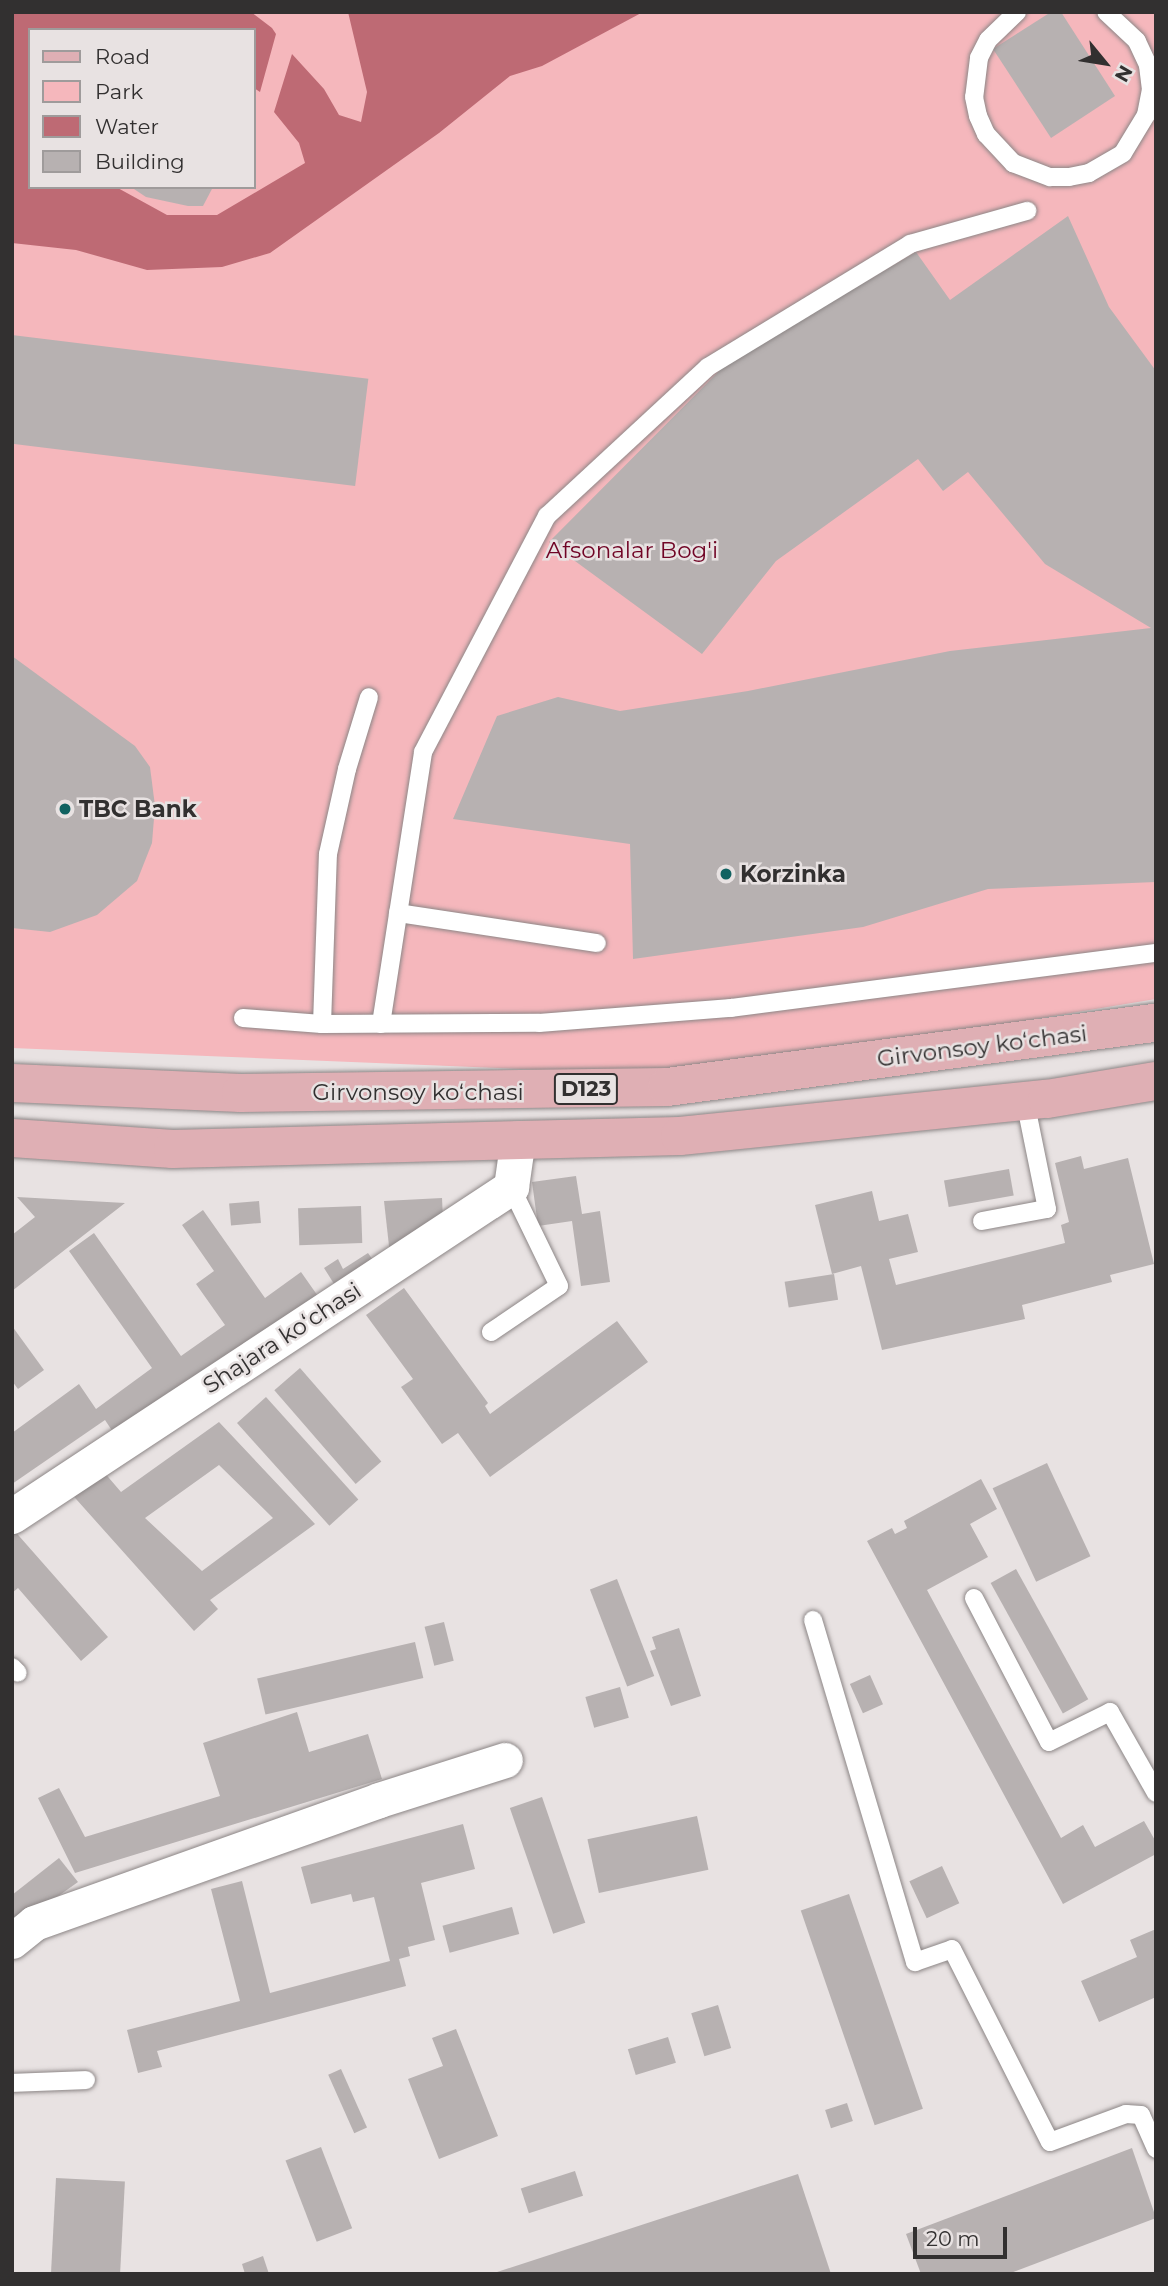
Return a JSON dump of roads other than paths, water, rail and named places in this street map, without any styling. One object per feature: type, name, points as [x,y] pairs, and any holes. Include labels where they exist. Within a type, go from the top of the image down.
[{"type":"main road","name":"Girvonsoy koʻchasi","points":[[12,1083],[241,1093],[667,1087],[1156,1023]]},
{"type":"main road","name":"Girvonsoy koʻchasi","points":[[12,1138],[173,1149],[518,1138],[680,1136],[1025,1101],[1156,1081]]},
{"type":"street","points":[[511,1187],[518,1138]]},
{"type":"street","name":"Shajara koʻchasi","points":[[12,1516],[511,1187]]},
{"type":"street","points":[[12,1941],[34,1923],[379,1800],[505,1760]]},
{"type":"lane","points":[[1017,12],[988,40],[974,77],[978,117],[998,150],[1031,172],[1069,177],[1107,165],[1135,139],[1149,103],[1148,65],[1137,41],[1106,12]]},
{"type":"lane","points":[[1135,139],[1156,137]]},
{"type":"lane","points":[[381,1024],[423,752],[547,516],[708,367],[910,244],[1027,211]]},
{"type":"lane","points":[[322,1024],[328,854],[347,769],[369,697]]},
{"type":"lane","points":[[398,913],[597,943]]},
{"type":"lane","points":[[243,1018],[322,1024],[539,1023],[731,1008],[1156,953]]},
{"type":"lane","points":[[982,1221],[1047,1209],[1025,1101]]},
{"type":"lane","points":[[491,1332],[559,1286],[511,1187]]},
{"type":"lane","points":[[974,1598],[1049,1742],[1110,1712],[1156,1793]]},
{"type":"lane","points":[[813,1620],[915,1962],[952,1949],[1050,2142],[1126,2114],[1141,2115],[1156,2149]]},
{"type":"lane","points":[[12,2084],[86,2080]]},
{"type":"water","points":[[12,12],[251,12],[272,28],[276,34],[260,92],[256,89],[256,28],[28,28],[28,189],[120,189],[167,215],[217,215],[305,163],[299,143],[274,112],[292,54],[324,89],[339,115],[361,122],[367,92],[348,12],[643,12],[542,66],[510,76],[439,133],[270,253],[222,267],[147,270],[76,250],[12,243]]},
{"type":"place","name":"TBC Bank","points":[[65,809]]},
{"type":"place","name":"Korzinka","points":[[726,874]]},
{"type":"park label","name":"Afsonalar Bog'i","points":[[632,550]]}]
